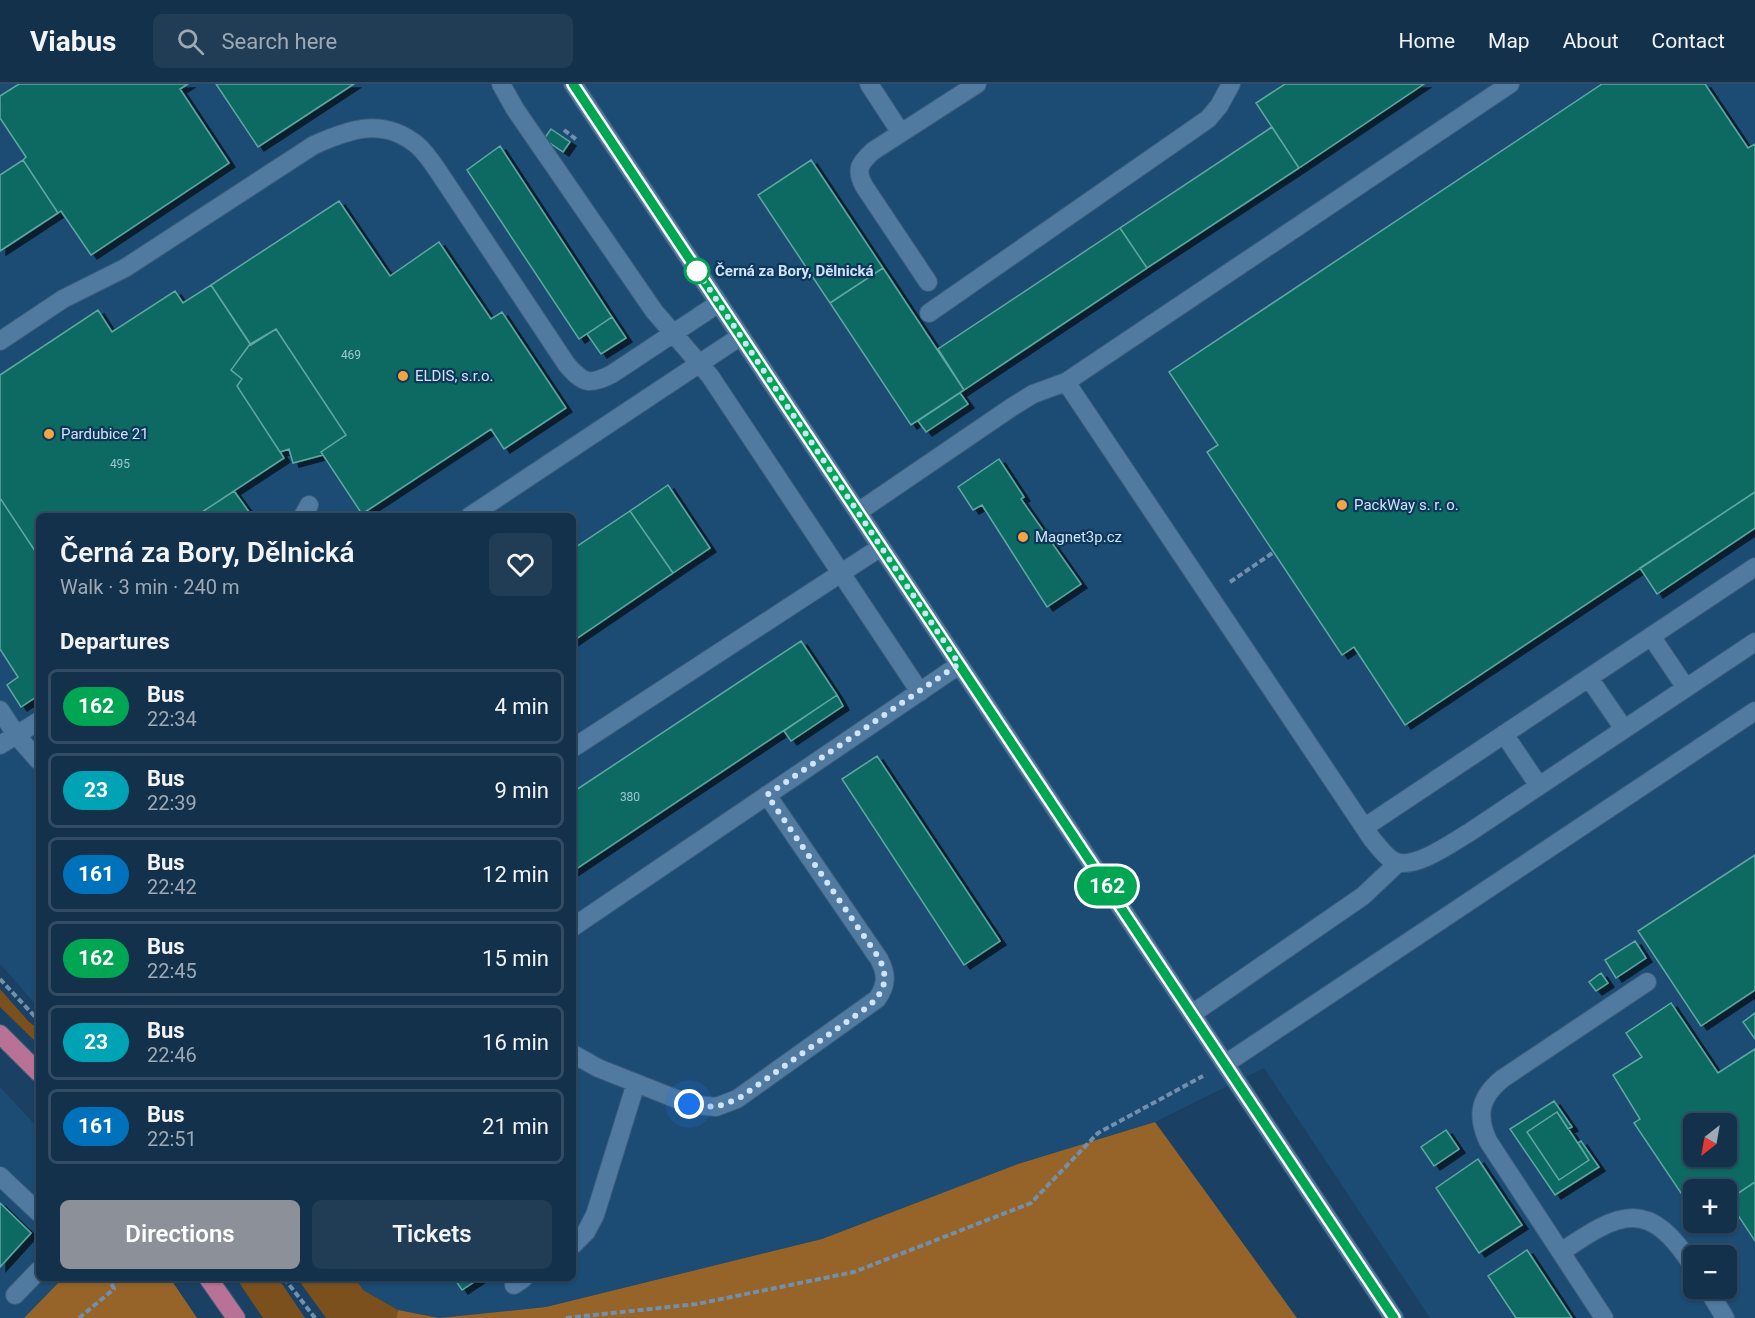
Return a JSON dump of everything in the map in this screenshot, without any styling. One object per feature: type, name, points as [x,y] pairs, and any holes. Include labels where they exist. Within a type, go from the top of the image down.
[{"type":"main road","points":[[0,1034],[36,1070]]},
{"type":"main road","points":[[210,1281],[236,1318]]},
{"type":"street","points":[[501,84],[515,109],[647,302],[710,376],[920,692]]},
{"type":"street","points":[[573,84],[1394,1318]]},
{"type":"street","points":[[869,84],[901,133]]},
{"type":"street","points":[[928,282],[859,177],[860,168],[864,159],[873,151],[977,84]]},
{"type":"street","points":[[929,313],[1208,119],[1219,106],[1231,84]]},
{"type":"street","points":[[858,512],[1012,406],[1032,394],[1066,382],[1510,84]]},
{"type":"street","points":[[0,341],[63,299],[125,268],[314,145],[361,128],[380,129],[401,134],[418,146],[438,171],[567,365],[582,380],[589,382],[601,380],[719,303]]},
{"type":"street","points":[[475,513],[741,336]]},
{"type":"street","points":[[1066,382],[1365,827],[1383,852],[1398,863],[1409,863],[1421,859],[1450,844],[1755,642]]},
{"type":"street","points":[[576,746],[881,547]]},
{"type":"street","points":[[1365,827],[1755,567]]},
{"type":"street","points":[[1651,636],[1686,688]]},
{"type":"street","points":[[576,925],[959,664]]},
{"type":"street","points":[[1589,678],[1624,729]]},
{"type":"street","points":[[0,710],[17,736],[36,758]]},
{"type":"street","points":[[1225,1064],[1755,711]]},
{"type":"street","points":[[0,744],[36,723]]},
{"type":"street","points":[[1504,734],[1539,786]]},
{"type":"street","points":[[576,1056],[598,1068],[689,1104],[716,1107],[738,1099],[869,1006],[883,990],[885,970],[879,958],[767,795]]},
{"type":"street","points":[[1192,1014],[1362,896],[1398,863]]},
{"type":"street","points":[[1604,1318],[1488,1141],[1481,1118],[1485,1096],[1491,1087],[1647,982]]},
{"type":"street","points":[[576,1242],[586,1232],[595,1215],[636,1083]]},
{"type":"street","points":[[0,1176],[36,1204]]},
{"type":"street","points":[[1560,1252],[1598,1227],[1613,1221],[1631,1218],[1645,1220],[1659,1226],[1673,1238],[1683,1252]]},
{"type":"street","points":[[15,1294],[36,1273]]},
{"type":"street","points":[[1714,1299],[1725,1318]]},
{"type":"path","points":[[1209,596],[1274,552]]},
{"type":"path","points":[[0,979],[36,1018]]},
{"type":"path","points":[[566,1318],[697,1304],[854,1272],[1031,1203],[1098,1133],[1225,1064]]},
{"type":"path","points":[[79,1318],[114,1289],[110,1281]]},
{"type":"path","points":[[287,1281],[315,1318]]},
{"type":"shaded area","points":[[0,84],[1755,84],[1755,1318],[1430,1318],[1264,1068],[1155,1122],[1018,1164],[822,1239],[546,1307],[439,1318],[398,1310],[363,1290],[357,1281],[576,1281],[576,513],[36,513],[36,1005],[0,964]]},
{"type":"shaded area","points":[[0,989],[36,1027],[36,1042],[0,1007]]},
{"type":"shaded area","points":[[0,1087],[36,1126],[36,1281],[60,1281],[24,1318],[0,1318]]},
{"type":"shaded area","points":[[1155,1122],[1297,1318],[439,1318],[546,1307],[822,1239],[1018,1164]]},
{"type":"shaded area","points":[[60,1281],[172,1281],[197,1318],[24,1318]]},
{"type":"shaded area","points":[[238,1281],[280,1281],[305,1318],[263,1318]]},
{"type":"shaded area","points":[[299,1281],[357,1281],[363,1290],[398,1310],[396,1318],[326,1318]]},
{"type":"shaded area","points":[[398,1310],[439,1318],[396,1318]]},
{"type":"building","points":[[19,84],[188,84],[180,89],[229,163],[91,255],[61,211],[58,213],[23,160],[26,157],[0,118],[0,96]]},
{"type":"building","points":[[216,84],[354,84],[258,147]]},
{"type":"building","points":[[1285,84],[1424,84],[1299,168],[1256,103]]},
{"type":"building","points":[[1602,84],[1705,84],[1748,148],[1755,144],[1755,492],[1405,725],[1354,647],[1342,655],[1207,452],[1218,445],[1169,372]]},
{"type":"building","points":[[1272,127],[1299,168],[1147,268],[1120,228]]},
{"type":"building","points":[[551,129],[570,142],[563,152],[544,139]]},
{"type":"building","points":[[500,146],[612,317],[579,339],[467,170]]},
{"type":"building","points":[[23,160],[58,213],[0,251],[0,175]]},
{"type":"building","points":[[811,160],[883,268],[830,303],[758,195]]},
{"type":"building","points":[[339,201],[390,276],[439,242],[491,319],[502,312],[566,408],[504,449],[491,429],[361,513],[321,452],[346,435],[276,329],[251,345],[211,285]]},
{"type":"building","points":[[1120,228],[1147,268],[964,390],[938,349]]},
{"type":"building","points":[[883,268],[964,390],[911,425],[830,303]]},
{"type":"building","points":[[211,285],[250,344],[231,370],[242,379],[237,386],[284,458],[201,513],[36,513],[36,552],[0,498],[0,375],[98,310],[112,332],[175,291],[183,303]]},
{"type":"building","points":[[612,317],[626,338],[601,354],[587,334]]},
{"type":"building","points":[[276,329],[346,435],[321,452],[323,455],[293,463],[289,449],[280,452],[237,386],[242,379],[231,370],[250,344]]},
{"type":"building","points":[[960,393],[968,404],[926,432],[918,421]]},
{"type":"building","points":[[999,459],[1024,497],[1021,499],[1081,584],[1047,607],[982,505],[973,510],[958,487]]},
{"type":"building","points":[[668,485],[710,548],[673,573],[630,511]]},
{"type":"building","points":[[234,491],[250,513],[201,513]]},
{"type":"building","points":[[1755,492],[1755,528],[1657,594],[1640,568]]},
{"type":"building","points":[[0,498],[36,552],[36,697],[21,707],[7,685],[18,677],[0,649]]},
{"type":"building","points":[[630,511],[673,573],[576,639],[576,547]]},
{"type":"building","points":[[801,641],[837,695],[576,869],[576,790]]},
{"type":"building","points":[[837,695],[843,706],[791,741],[784,731]]},
{"type":"building","points":[[877,756],[1000,941],[964,965],[842,779]]},
{"type":"building","points":[[1755,855],[1755,990],[1701,1026],[1638,931]]},
{"type":"building","points":[[1635,941],[1646,958],[1616,978],[1605,960]]},
{"type":"building","points":[[1601,973],[1608,983],[1596,991],[1589,982]]},
{"type":"building","points":[[1671,1003],[1718,1073],[1755,1049],[1755,1182],[1737,1194],[1737,1179],[1683,1179],[1683,1196],[1634,1123],[1640,1119],[1613,1075],[1642,1057],[1626,1033]]},
{"type":"building","points":[[1755,1013],[1755,1039],[1743,1022]]},
{"type":"building","points":[[1554,1101],[1572,1127],[1568,1129],[1557,1112],[1527,1132],[1559,1180],[1589,1160],[1578,1143],[1581,1141],[1599,1167],[1555,1195],[1510,1129]]},
{"type":"building","points":[[1557,1112],[1589,1160],[1559,1180],[1527,1132]]},
{"type":"building","points":[[1446,1130],[1459,1149],[1434,1166],[1421,1147]]},
{"type":"building","points":[[1478,1159],[1522,1225],[1479,1253],[1436,1188]]},
{"type":"building","points":[[1755,1182],[1755,1241],[1737,1214],[1737,1194]]},
{"type":"building","points":[[0,1203],[31,1233],[0,1267]]},
{"type":"building","points":[[1527,1250],[1572,1318],[1516,1318],[1488,1276]]},
{"type":"building","points":[[456,1281],[476,1281],[462,1290]]},
{"type":"bus line","name":"162","points":[[573,84],[1394,1318]]},
{"type":"place","name":"Černá za Bory, Dělnická","points":[[697,271]]},
{"type":"place","name":"ELDIS, s.r.o.","points":[[403,376]]},
{"type":"place","name":"Pardubice 21","points":[[49,434]]},
{"type":"place","name":"PackWay s. r. o.","points":[[1342,505]]},
{"type":"place","name":"Magnet3p.cz","points":[[1023,537]]},
{"type":"route","points":[[689,1104],[716,1107],[738,1099],[869,1006],[883,990],[885,970],[879,958],[767,795],[959,664],[692,263],[697,271]]}]
